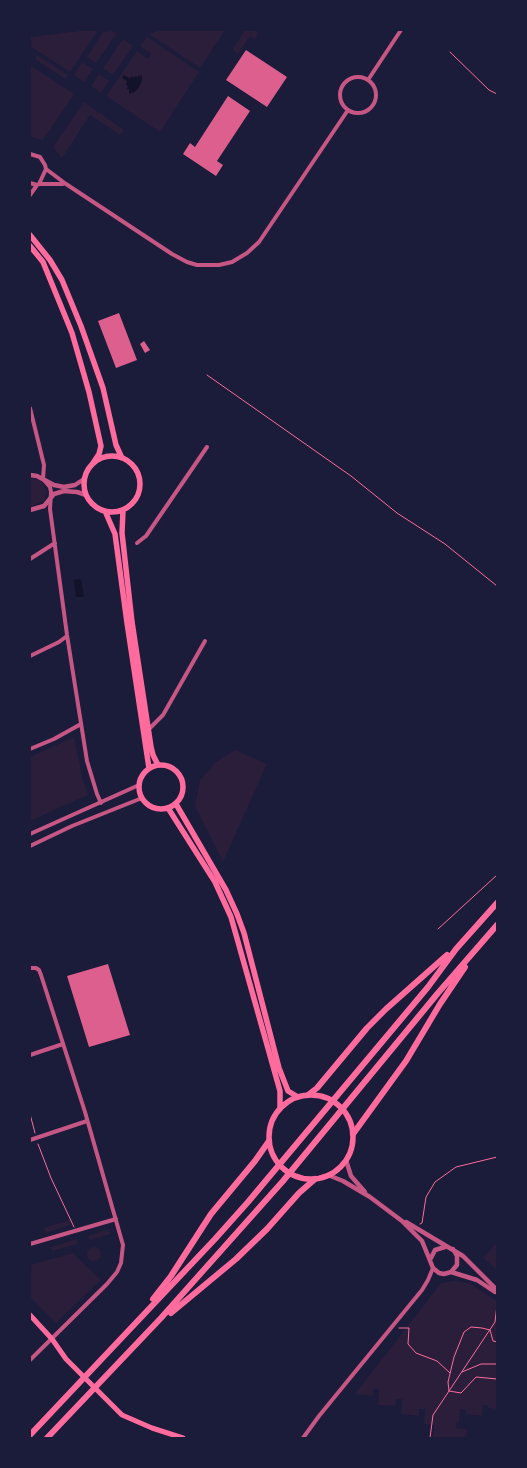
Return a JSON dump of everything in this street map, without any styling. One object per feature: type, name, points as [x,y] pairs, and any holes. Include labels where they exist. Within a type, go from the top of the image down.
[{"type":"highway","points":[[30,1435],[215,1239],[260,1188],[428,986],[456,949],[497,903]]},
{"type":"highway","points":[[47,1438],[161,1318],[282,1181],[497,925]]},
{"type":"highway","points":[[308,1096],[386,1009],[456,949]]},
{"type":"highway","points":[[352,1134],[406,1062],[440,1004],[465,967],[467,959]]},
{"type":"highway","points":[[149,1309],[151,1302],[171,1276],[211,1214],[269,1141]]},
{"type":"highway","points":[[161,1318],[167,1316],[236,1259],[267,1229],[299,1193],[315,1179]]},
{"type":"main road","points":[[30,235],[50,260],[62,280],[81,326],[103,388],[116,445],[122,458]]},
{"type":"main road","points":[[30,246],[43,262],[72,333],[101,446],[99,454],[88,470],[84,479],[86,495],[97,508],[104,511],[124,510],[135,501],[140,481],[137,471],[131,463],[122,458],[112,456],[102,458],[93,463]]},
{"type":"main road","points":[[124,510],[122,533],[132,622],[153,755],[158,765]]},
{"type":"main road","points":[[104,511],[115,534],[126,623],[149,768]]},
{"type":"main road","points":[[158,765],[168,766],[176,770],[181,778],[183,787],[181,796],[176,804],[168,808],[154,808],[142,798],[139,785],[143,775],[149,768],[158,765]]},
{"type":"main road","points":[[176,804],[228,894],[237,914],[244,933],[279,1068],[288,1091],[298,1097]]},
{"type":"main road","points":[[168,808],[215,882],[231,917],[280,1091],[280,1109]]},
{"type":"main road","points":[[308,1096],[317,1096],[329,1100],[338,1106],[350,1123],[352,1134],[352,1145],[346,1160],[328,1176],[315,1179],[303,1179],[290,1174],[278,1163],[269,1141],[269,1130],[273,1119],[280,1109],[298,1097],[308,1096]]},
{"type":"main road","points":[[30,1315],[72,1365],[122,1414],[133,1420],[183,1438]]},
{"type":"street","points":[[368,80],[401,30]]},
{"type":"street","points":[[357,77],[368,80],[375,89],[376,94],[373,105],[364,112],[348,110],[341,99],[343,85],[357,77]]},
{"type":"street","points":[[30,154],[40,158],[46,169],[66,184],[122,222],[187,262],[197,265],[219,265],[232,262],[247,254],[260,242],[348,110]]},
{"type":"street","points":[[30,196],[46,169]]},
{"type":"street","points":[[30,183],[38,185],[66,184]]},
{"type":"street","points":[[30,408],[44,465],[43,479],[50,487],[49,499],[67,635],[87,760],[101,803]]},
{"type":"street","points":[[137,543],[146,536],[207,447]]},
{"type":"street","points":[[30,475],[43,479],[54,486],[75,485],[84,479]]},
{"type":"street","points":[[30,510],[44,506],[54,494],[64,491],[86,495]]},
{"type":"street","points":[[30,559],[55,543]]},
{"type":"street","points":[[30,656],[59,642],[67,635]]},
{"type":"street","points":[[149,730],[163,715],[205,641]]},
{"type":"street","points":[[30,749],[54,739],[81,724]]},
{"type":"street","points":[[30,834],[139,785]]},
{"type":"street","points":[[30,846],[72,826],[142,798]]},
{"type":"street","points":[[30,968],[39,970],[88,1121],[123,1245],[117,1272],[30,1360]]},
{"type":"street","points":[[30,1055],[63,1044]]},
{"type":"street","points":[[30,1140],[88,1121]]},
{"type":"street","points":[[346,1160],[351,1176],[370,1197]]},
{"type":"street","points":[[328,1176],[343,1181],[370,1197],[402,1221],[422,1241],[433,1268],[439,1273],[451,1272],[455,1268],[458,1261],[456,1253],[452,1249]]},
{"type":"street","points":[[30,1244],[116,1219]]},
{"type":"street","points":[[402,1221],[463,1256],[476,1267],[497,1292]]},
{"type":"street","points":[[430,1259],[434,1250],[445,1246]]},
{"type":"street","points":[[303,1438],[422,1290],[433,1268]]},
{"type":"street","points":[[451,1272],[477,1280],[497,1292]]},
{"type":"path","points":[[450,52],[489,90],[497,94]]},
{"type":"path","points":[[207,375],[351,476],[397,513],[445,544],[497,586]]},
{"type":"path","points":[[438,929],[497,875]]},
{"type":"path","points":[[30,1114],[50,1178],[76,1231]]},
{"type":"path","points":[[415,1227],[422,1223],[426,1197],[435,1182],[456,1167],[497,1157]]},
{"type":"path","points":[[430,1438],[433,1415],[495,1322],[497,1305]]},
{"type":"path","points":[[449,1391],[448,1382],[454,1357],[464,1332],[471,1327],[490,1330]]},
{"type":"path","points":[[398,1328],[409,1328],[408,1344],[416,1353],[437,1361],[450,1373]]},
{"type":"path","points":[[490,1330],[493,1341],[497,1342]]},
{"type":"path","points":[[462,1372],[481,1364],[497,1364]]},
{"type":"path","points":[[449,1391],[461,1393],[476,1377],[497,1379]]},
{"type":"shaded area","points":[[98,30],[70,72],[30,46],[30,37]]},
{"type":"shaded area","points":[[161,30],[225,30],[200,68],[149,34]]},
{"type":"shaded area","points":[[245,30],[254,30],[258,33],[255,39],[250,36],[238,54],[232,50]]},
{"type":"shaded area","points":[[112,31],[116,34],[96,63],[87,57],[103,32]]},
{"type":"shaded area","points":[[147,37],[199,72],[160,132],[106,96],[137,51],[148,59],[151,54],[140,46]]},
{"type":"shaded area","points":[[123,39],[133,46],[113,75],[103,68]]},
{"type":"shaded area","points":[[37,55],[68,75],[65,79],[35,59]]},
{"type":"shaded area","points":[[82,62],[93,69],[84,82],[74,75]]},
{"type":"shaded area","points":[[30,65],[74,94],[43,140],[30,137]]},
{"type":"shaded area","points":[[99,74],[109,81],[101,93],[91,86]]},
{"type":"shaded area","points":[[124,75],[129,78],[133,76],[133,78],[142,75],[142,81],[135,92],[129,94],[128,85],[126,86],[127,81],[122,78]]},
{"type":"shaded area","points":[[84,102],[124,130],[120,135],[90,115],[62,158],[53,147]]},
{"type":"shaded area","points":[[30,478],[41,480],[47,491],[44,501],[30,507]]},
{"type":"shaded area","points":[[81,579],[84,597],[76,597],[74,580]]},
{"type":"shaded area","points":[[74,737],[88,795],[30,821],[30,757]]},
{"type":"shaded area","points":[[235,750],[267,764],[223,862],[195,806],[200,780],[216,762]]},
{"type":"shaded area","points":[[70,1220],[71,1225],[45,1233],[44,1228]]},
{"type":"shaded area","points":[[109,1229],[111,1234],[89,1240],[88,1236]]},
{"type":"shaded area","points":[[77,1239],[78,1244],[52,1251],[51,1247]]},
{"type":"shaded area","points":[[497,1243],[497,1270],[483,1258]]},
{"type":"shaded area","points":[[91,1247],[97,1247],[101,1254],[97,1261],[91,1261],[87,1257],[87,1251]]},
{"type":"shaded area","points":[[73,1253],[101,1280],[56,1323],[30,1297],[30,1265]]},
{"type":"shaded area","points":[[454,1281],[469,1283],[497,1301],[497,1409],[488,1408],[488,1405],[483,1405],[482,1416],[466,1414],[466,1410],[460,1409],[459,1422],[457,1422],[456,1428],[467,1429],[466,1438],[433,1438],[434,1425],[424,1424],[425,1409],[419,1409],[419,1416],[401,1414],[402,1399],[396,1399],[395,1406],[378,1405],[379,1389],[373,1389],[373,1396],[355,1394],[441,1283]]},
{"type":"building","points":[[246,50],[287,77],[267,107],[226,80]]},
{"type":"building","points":[[228,96],[250,111],[217,161],[223,165],[216,176],[183,154],[190,143],[195,147]]},
{"type":"building","points":[[119,313],[137,360],[116,368],[98,321]]},
{"type":"building","points":[[144,341],[150,350],[145,353],[140,344]]},
{"type":"building","points":[[108,964],[130,1035],[89,1047],[67,976]]}]
